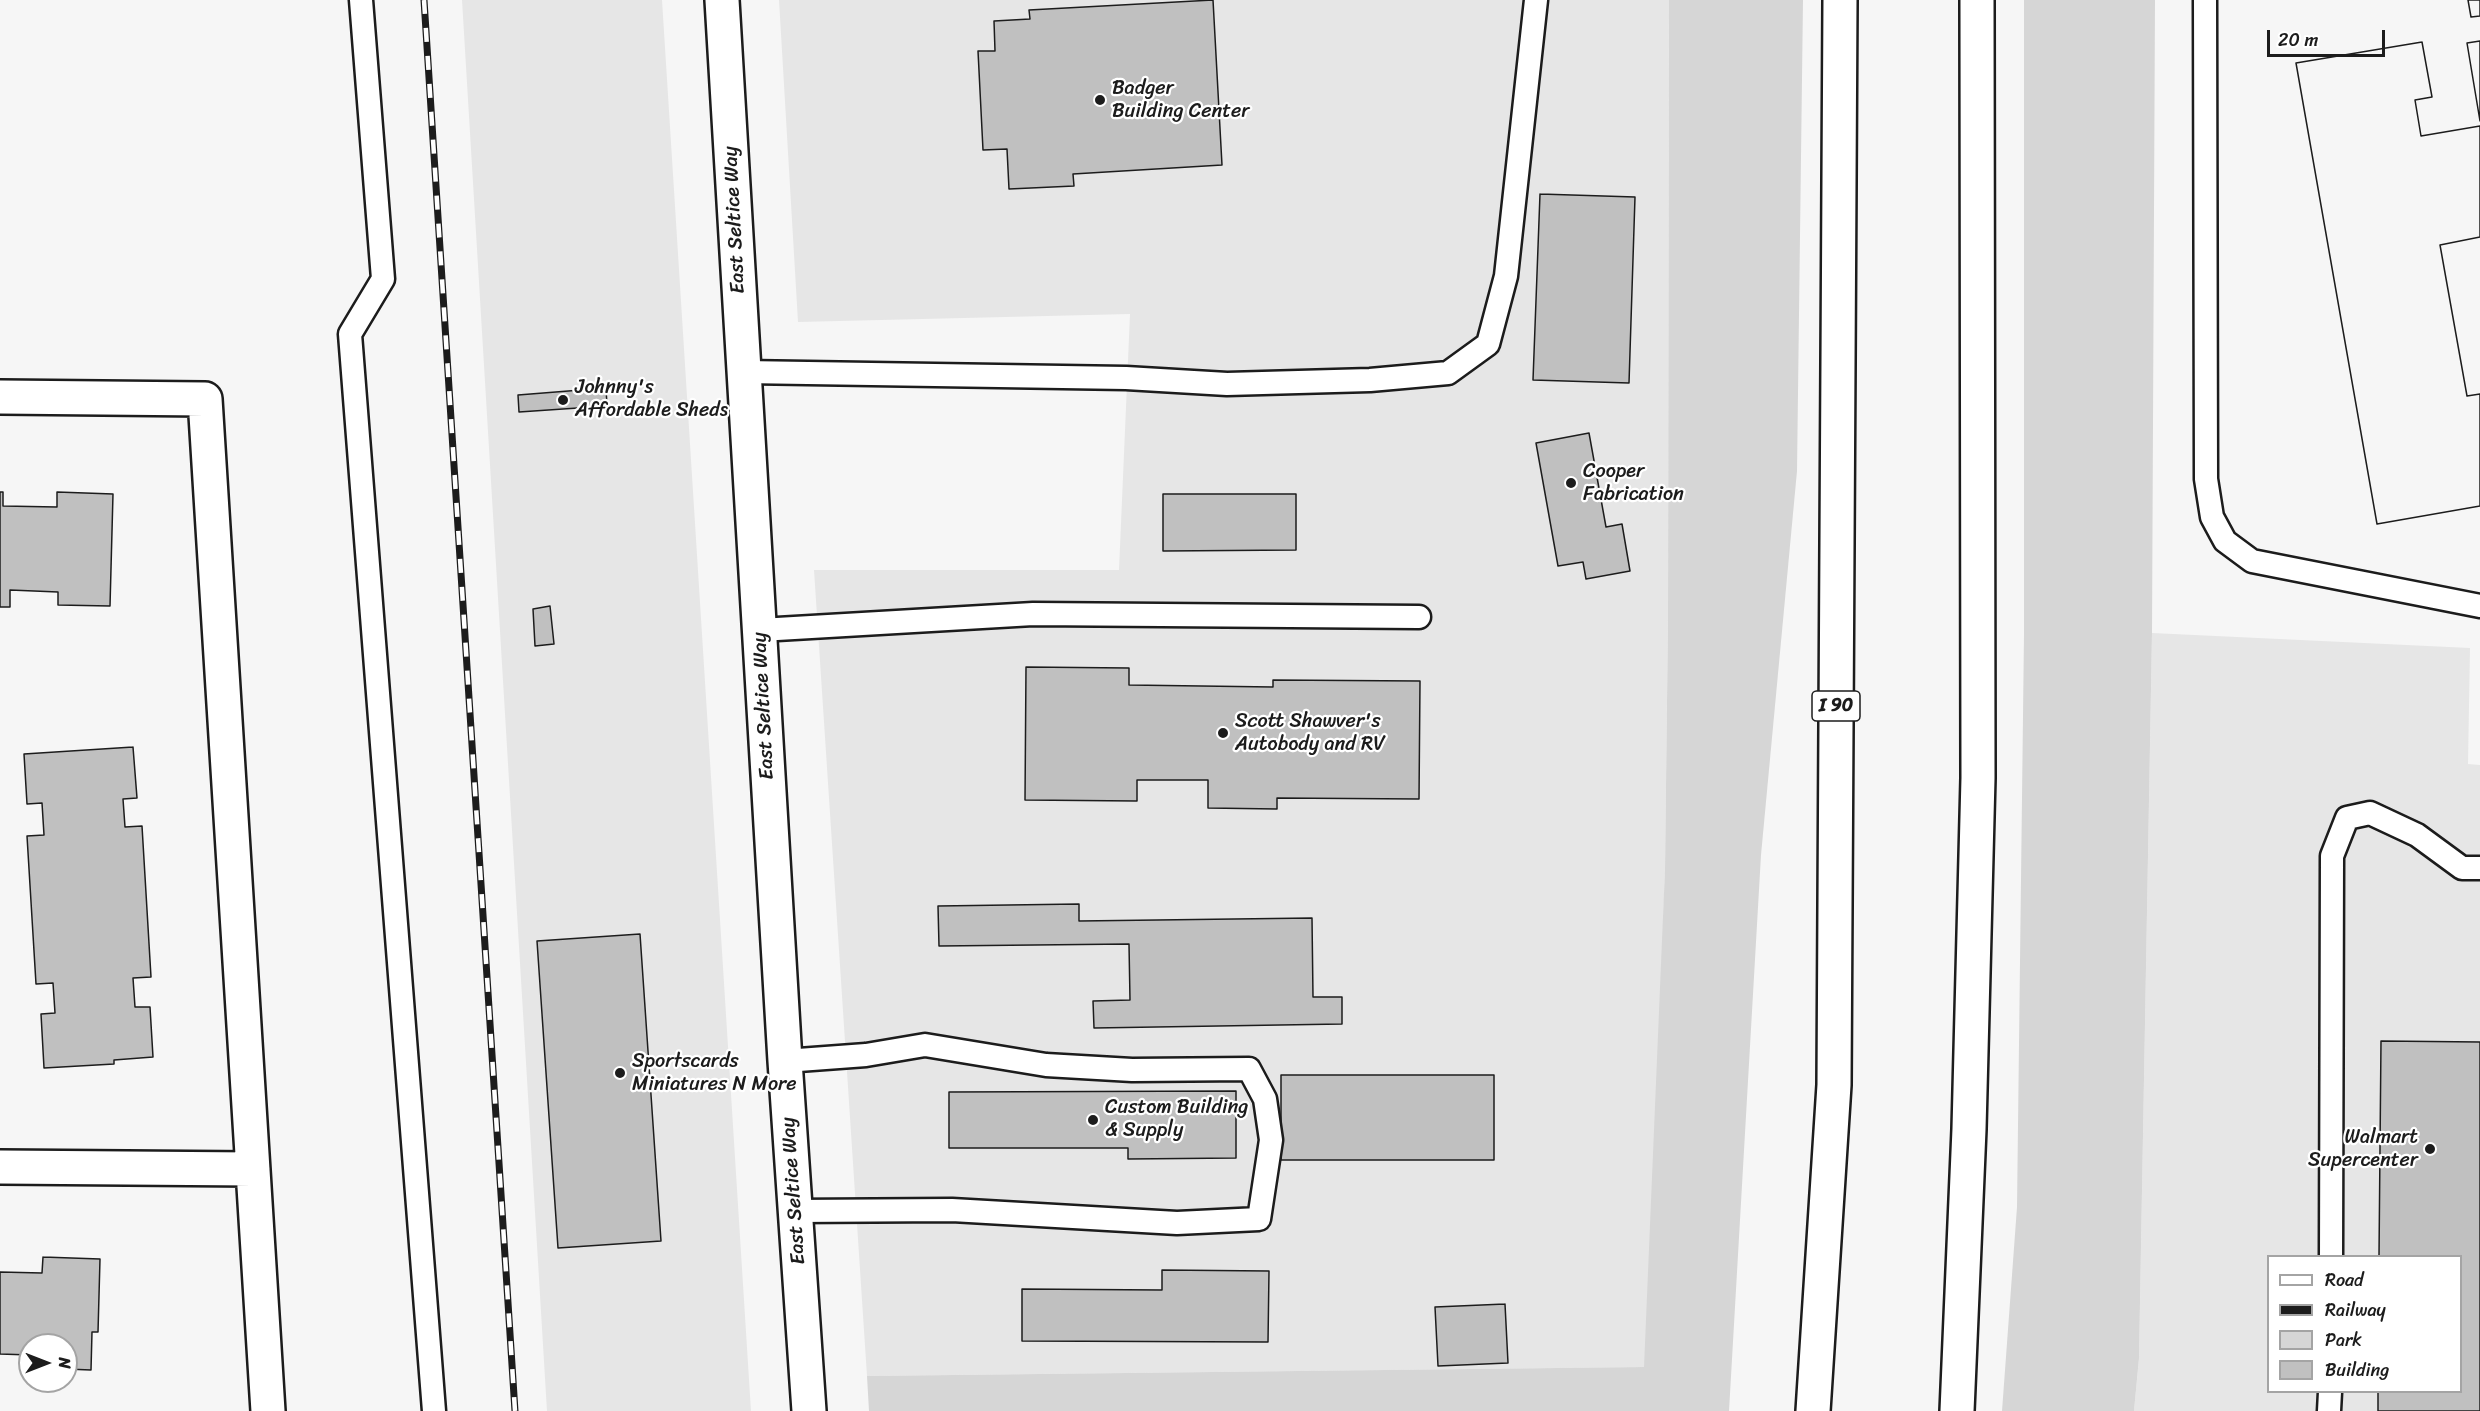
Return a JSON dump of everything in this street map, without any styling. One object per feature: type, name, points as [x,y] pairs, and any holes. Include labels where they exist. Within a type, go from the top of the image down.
[{"type":"main road","name":"East Seltice Way","points":[[722,0],[785,1061],[809,1411]]},
{"type":"main road","name":"I 90","points":[[1813,1411],[1833,1085],[1840,0]]},
{"type":"main road","points":[[1957,1411],[1969,1129],[1978,778],[1977,0]]},
{"type":"main road","points":[[0,397],[205,399],[268,1411]]},
{"type":"main road","points":[[0,1167],[253,1169]]},
{"type":"lane","points":[[361,0],[383,279],[350,334],[434,1411]]},
{"type":"lane","points":[[744,372],[1126,378],[1227,384],[1370,380],[1448,373],[1488,344],[1506,276],[1536,0]]},
{"type":"lane","points":[[2205,0],[2206,479],[2212,517],[2225,541],[2252,561],[2480,606]]},
{"type":"lane","points":[[760,630],[1033,614],[1419,616]]},
{"type":"lane","points":[[2331,1255],[2332,856],[2346,818],[2370,813],[2417,835],[2462,868],[2480,868]]},
{"type":"lane","points":[[785,1061],[866,1055],[925,1045],[1046,1065],[1132,1070],[1249,1069],[1265,1099],[1271,1140],[1259,1219],[1177,1223],[952,1210],[795,1211]]},
{"type":"lane","points":[[2329,1411],[2330,1393]]},
{"type":"shaded area","points":[[462,0],[662,0],[751,1411],[547,1411]]},
{"type":"shaded area","points":[[779,0],[1669,0],[1668,618],[1665,869],[1649,1367],[867,1376],[814,570],[1119,570],[1130,314],[798,322]]},
{"type":"shaded area","points":[[2152,633],[2470,648],[2468,764],[2480,765],[2480,1411],[2134,1411],[2139,1358]]},
{"type":"green space","points":[[1669,0],[1803,0],[1797,471],[1761,855],[1729,1411],[869,1411],[867,1376],[1644,1367],[1665,869],[1668,618]]},
{"type":"green space","points":[[2024,0],[2155,0],[2152,633],[2139,1358],[2134,1411],[2002,1411],[2017,1207],[2024,634]]},
{"type":"building","name":"Badger Building Center","points":[[1213,0],[1222,165],[1073,174],[1074,186],[1009,189],[1007,149],[983,150],[978,51],[995,51],[994,21],[1030,19],[1029,10]]},
{"type":"building","points":[[2468,0],[2480,0],[2480,16],[2471,17]]},
{"type":"building","points":[[2468,0],[2480,0],[2480,16],[2471,17]]},
{"type":"building","points":[[2480,41],[2480,121],[2467,43]]},
{"type":"building","points":[[2480,41],[2480,121],[2467,43]]},
{"type":"building","points":[[2422,42],[2432,97],[2415,100],[2421,136],[2480,126],[2480,237],[2440,245],[2467,396],[2480,394],[2480,506],[2377,524],[2296,63]]},
{"type":"building","points":[[2422,42],[2432,97],[2415,100],[2421,136],[2480,126],[2480,237],[2440,245],[2467,396],[2480,394],[2480,506],[2377,524],[2296,63]]},
{"type":"building","points":[[1540,194],[1635,197],[1629,383],[1533,380]]},
{"type":"building","name":"Johnny's Affordable Sheds","points":[[606,388],[607,406],[519,412],[518,395]]},
{"type":"building","name":"Cooper Fabrication","points":[[1589,433],[1606,527],[1622,524],[1630,571],[1586,579],[1583,562],[1558,566],[1536,443]]},
{"type":"building","points":[[0,492],[3,492],[3,506],[57,507],[57,492],[113,494],[110,606],[58,605],[58,592],[10,590],[10,607],[0,607]]},
{"type":"building","points":[[1163,494],[1296,494],[1296,550],[1163,551]]},
{"type":"building","points":[[550,606],[554,644],[535,646],[533,609]]},
{"type":"building","name":"Scott Shawver's Autobody and RV","points":[[1026,667],[1129,668],[1129,685],[1273,687],[1273,680],[1420,681],[1419,799],[1277,798],[1277,809],[1208,808],[1208,780],[1137,780],[1137,801],[1025,800]]},
{"type":"building","points":[[133,747],[137,798],[123,799],[125,827],[142,826],[151,977],[133,978],[135,1007],[150,1007],[153,1057],[114,1060],[114,1064],[44,1068],[41,1014],[55,1013],[53,983],[36,984],[27,836],[44,835],[42,803],[27,804],[24,754]]},
{"type":"building","points":[[1079,904],[1079,921],[1312,918],[1313,997],[1342,997],[1342,1024],[1094,1028],[1093,1001],[1130,1000],[1129,944],[939,946],[938,906]]},
{"type":"building","points":[[640,934],[661,1241],[558,1248],[537,941]]},
{"type":"building","name":"Walmart Supercenter","points":[[2381,1041],[2480,1042],[2480,1411],[2378,1411],[2378,1393],[2462,1393],[2462,1255],[2379,1255]]},
{"type":"building","points":[[1281,1075],[1494,1075],[1494,1160],[1281,1160]]},
{"type":"building","name":"Custom Building & Supply","points":[[1236,1091],[1236,1158],[1128,1159],[1128,1148],[949,1148],[949,1092]]},
{"type":"building","points":[[43,1257],[100,1259],[98,1332],[92,1332],[91,1370],[78,1369],[78,1333],[18,1333],[18,1355],[0,1354],[0,1272],[42,1273]]},
{"type":"building","points":[[1162,1270],[1269,1271],[1268,1342],[1022,1341],[1022,1289],[1162,1290]]},
{"type":"building","points":[[1505,1304],[1508,1363],[1438,1366],[1435,1307]]},
{"type":"railway","points":[[424,0],[515,1411]]},
{"type":"place","name":"Badger Building Center","points":[[1100,100]]},
{"type":"place","name":"Johnny's Affordable Sheds","points":[[563,400]]},
{"type":"place","name":"Cooper Fabrication","points":[[1571,483]]},
{"type":"place","name":"Scott Shawver's Autobody and RV","points":[[1223,733]]},
{"type":"place","name":"Sportscards Miniatures N More","points":[[620,1073]]},
{"type":"place","name":"Custom Building & Supply","points":[[1093,1120]]},
{"type":"place","name":"Walmart Supercenter","points":[[2430,1149]]}]
